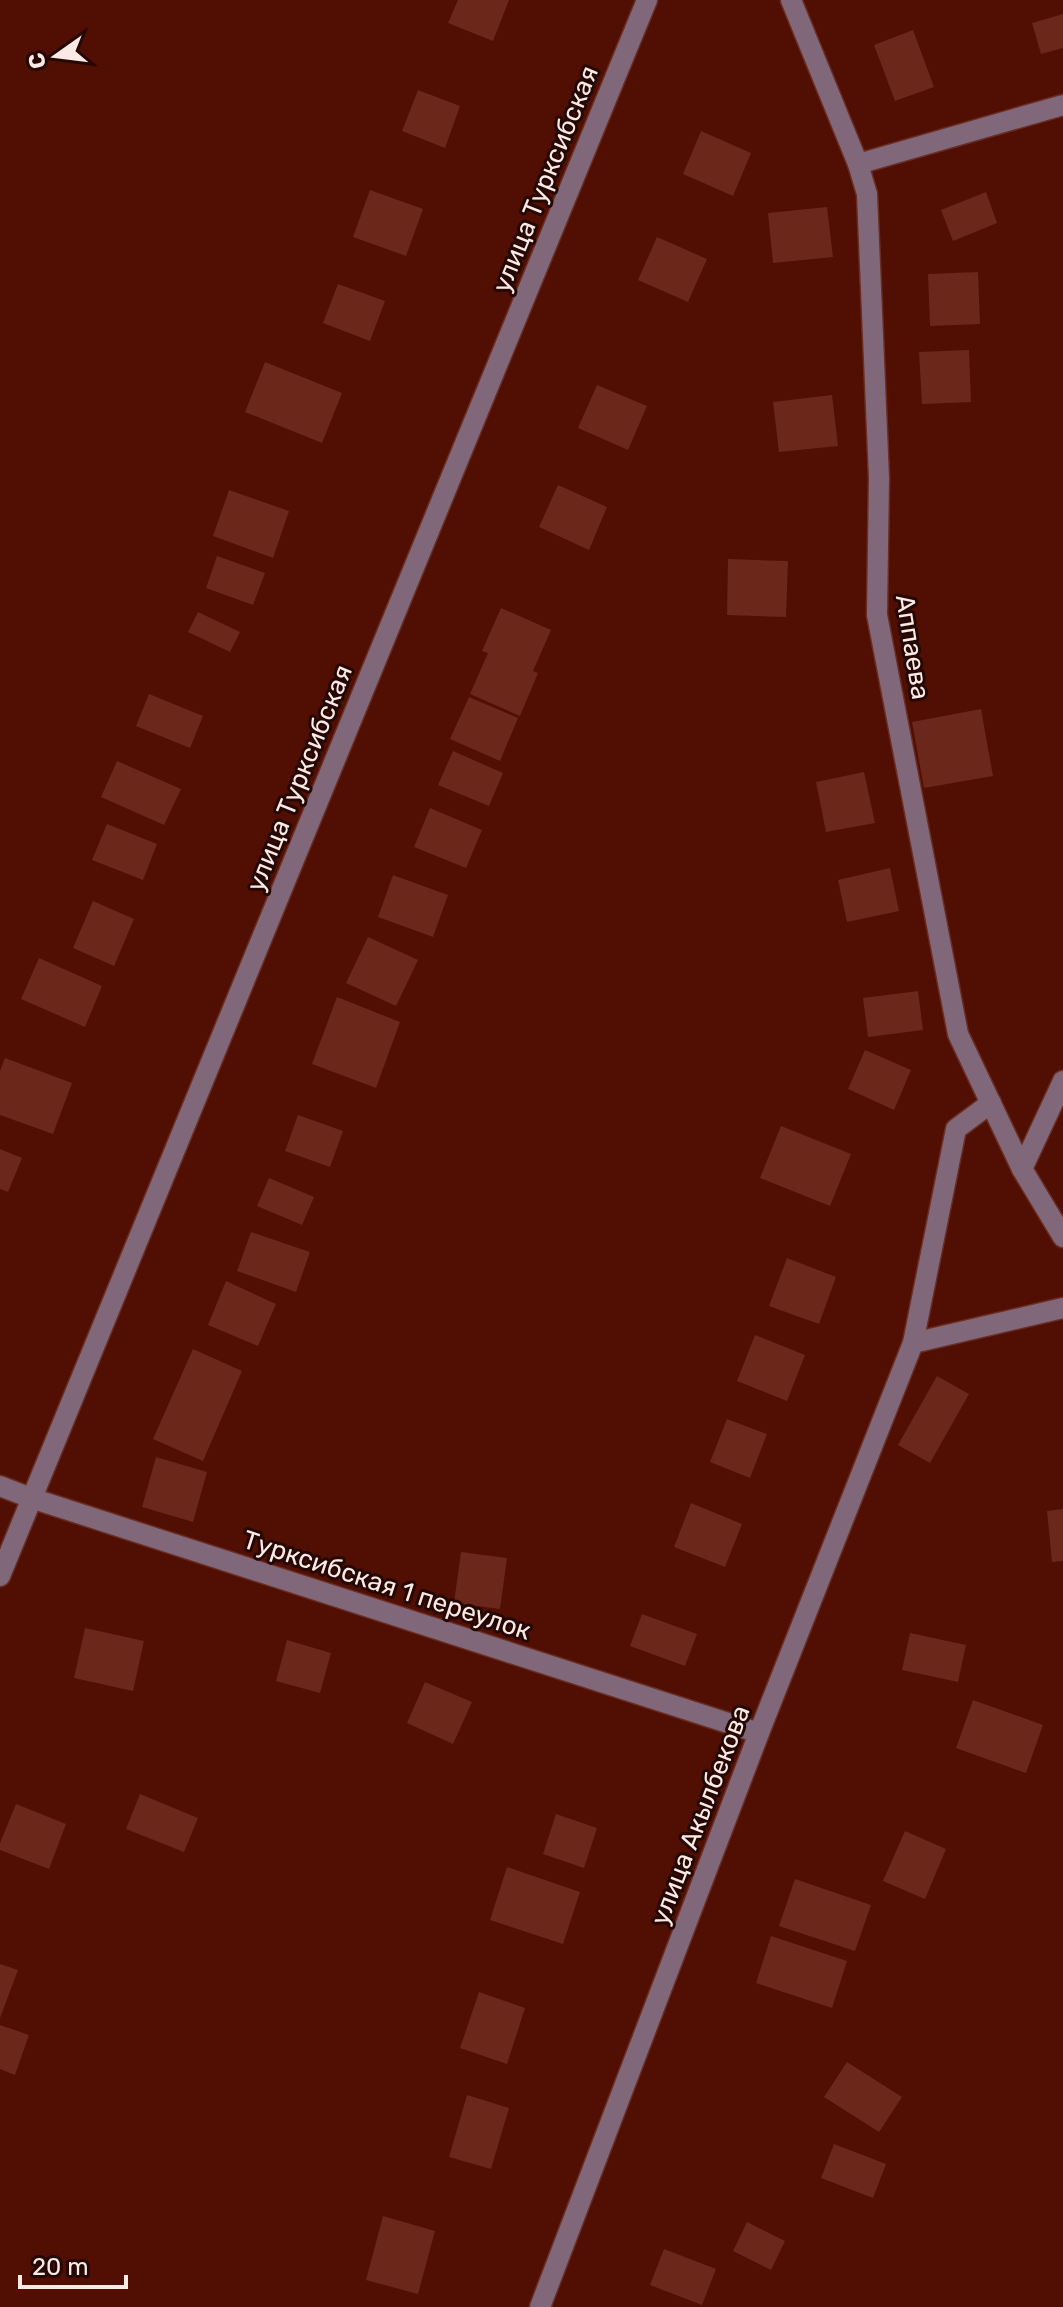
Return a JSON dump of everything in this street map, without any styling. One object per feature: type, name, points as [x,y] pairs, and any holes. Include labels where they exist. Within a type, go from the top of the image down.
[{"type":"street","name":"улица Турксибская","points":[[0,1576],[647,0]]},
{"type":"street","name":"Аппаева","points":[[791,0],[858,164],[867,194],[879,478],[877,615],[958,1034],[1022,1169],[1063,1237]]},
{"type":"street","points":[[858,164],[1063,105]]},
{"type":"street","points":[[1022,1169],[1063,1081]]},
{"type":"street","name":"улица Акылбекова","points":[[540,2307],[759,1733],[913,1343],[956,1129],[991,1103]]},
{"type":"street","points":[[913,1343],[1063,1308]]},
{"type":"street","name":"Турксибская 1 переулок","points":[[0,1486],[759,1733]]},
{"type":"building","points":[[458,0],[509,0],[493,41],[448,23]]},
{"type":"building","points":[[1063,14],[1063,48],[1041,54],[1032,23]]},
{"type":"building","points":[[913,30],[934,87],[895,101],[874,45]]},
{"type":"building","points":[[418,90],[460,106],[445,148],[402,131]]},
{"type":"building","points":[[701,131],[751,153],[733,196],[683,174]]},
{"type":"building","points":[[370,190],[423,209],[406,256],[353,237]]},
{"type":"building","points":[[986,192],[997,223],[953,241],[941,210]]},
{"type":"building","points":[[827,207],[833,257],[773,263],[768,213]]},
{"type":"building","points":[[657,237],[707,259],[688,302],[638,280]]},
{"type":"building","points":[[978,272],[980,324],[930,326],[928,274]]},
{"type":"building","points":[[338,284],[385,301],[370,341],[323,323]]},
{"type":"building","points":[[969,350],[971,402],[922,404],[919,352]]},
{"type":"building","points":[[265,362],[342,393],[322,443],[245,412]]},
{"type":"building","points":[[597,385],[647,406],[628,450],[578,428]]},
{"type":"building","points":[[832,395],[838,446],[779,452],[773,402]]},
{"type":"building","points":[[558,485],[607,507],[589,550],[539,527]]},
{"type":"building","points":[[229,490],[289,511],[273,558],[213,536]]},
{"type":"building","points":[[217,556],[265,573],[253,605],[206,588]]},
{"type":"building","points":[[728,559],[788,561],[786,617],[727,615]]},
{"type":"building","points":[[501,608],[551,630],[533,671],[538,673],[520,716],[470,694],[488,653],[482,651]]},
{"type":"building","points":[[198,612],[240,632],[230,652],[188,632]]},
{"type":"building","points":[[149,694],[203,716],[190,748],[136,726]]},
{"type":"building","points":[[469,697],[518,718],[500,761],[450,739]]},
{"type":"building","points":[[981,709],[993,776],[924,788],[912,722]]},
{"type":"building","points":[[453,751],[503,773],[489,806],[438,785]]},
{"type":"building","points":[[117,761],[181,789],[164,825],[101,797]]},
{"type":"building","points":[[864,772],[875,823],[826,832],[816,782]]},
{"type":"building","points":[[430,808],[482,830],[466,868],[414,847]]},
{"type":"building","points":[[107,824],[157,844],[143,880],[92,860]]},
{"type":"building","points":[[890,868],[899,911],[847,922],[838,880]]},
{"type":"building","points":[[393,875],[448,895],[433,937],[378,917]]},
{"type":"building","points":[[93,901],[134,919],[114,966],[73,948]]},
{"type":"building","points":[[368,937],[418,960],[396,1006],[346,983]]},
{"type":"building","points":[[39,958],[102,986],[85,1027],[21,999]]},
{"type":"building","points":[[918,991],[923,1030],[868,1037],[863,998]]},
{"type":"building","points":[[337,997],[400,1022],[376,1088],[312,1064]]},
{"type":"building","points":[[865,1050],[911,1070],[894,1110],[848,1089]]},
{"type":"building","points":[[5,1058],[72,1083],[53,1134],[0,1115],[0,1071]]},
{"type":"building","points":[[298,1115],[343,1131],[330,1167],[285,1151]]},
{"type":"building","points":[[781,1126],[851,1154],[830,1206],[760,1178]]},
{"type":"building","points":[[0,1149],[22,1158],[8,1192],[0,1189]]},
{"type":"building","points":[[269,1178],[314,1197],[302,1225],[257,1206]]},
{"type":"building","points":[[251,1232],[310,1252],[296,1292],[237,1271]]},
{"type":"building","points":[[787,1258],[836,1277],[819,1324],[769,1306]]},
{"type":"building","points":[[226,1281],[276,1304],[258,1346],[208,1325]]},
{"type":"building","points":[[755,1335],[805,1355],[787,1401],[737,1381]]},
{"type":"building","points":[[193,1349],[242,1371],[203,1461],[153,1439]]},
{"type":"building","points":[[937,1376],[969,1394],[930,1463],[898,1445]]},
{"type":"building","points":[[727,1419],[767,1434],[750,1478],[710,1462]]},
{"type":"building","points":[[156,1457],[207,1472],[193,1522],[142,1507]]},
{"type":"building","points":[[691,1503],[742,1524],[725,1567],[674,1547]]},
{"type":"building","points":[[1063,1509],[1063,1561],[1052,1562],[1047,1511]]},
{"type":"building","points":[[461,1552],[507,1558],[500,1609],[454,1603]]},
{"type":"building","points":[[642,1614],[697,1634],[685,1666],[630,1646]]},
{"type":"building","points":[[85,1628],[144,1641],[133,1691],[74,1678]]},
{"type":"building","points":[[910,1633],[966,1645],[958,1682],[902,1670]]},
{"type":"building","points":[[287,1640],[331,1653],[320,1693],[276,1681]]},
{"type":"building","points":[[425,1682],[472,1702],[453,1744],[407,1723]]},
{"type":"building","points":[[973,1700],[1043,1725],[1026,1773],[956,1748]]},
{"type":"building","points":[[140,1794],[198,1818],[184,1852],[126,1829]]},
{"type":"building","points":[[16,1804],[66,1824],[49,1869],[0,1850]]},
{"type":"building","points":[[556,1814],[597,1828],[584,1868],[543,1854]]},
{"type":"building","points":[[905,1831],[946,1849],[925,1899],[883,1881]]},
{"type":"building","points":[[507,1867],[580,1892],[563,1944],[490,1920]]},
{"type":"building","points":[[795,1879],[871,1905],[855,1951],[779,1926]]},
{"type":"building","points":[[771,1936],[847,1961],[832,2008],[756,1983]]},
{"type":"building","points":[[0,1964],[18,1970],[0,2018]]},
{"type":"building","points":[[479,1992],[525,2008],[507,2064],[460,2048]]},
{"type":"building","points":[[0,2025],[29,2035],[15,2075],[0,2069]]},
{"type":"building","points":[[847,2062],[902,2097],[879,2132],[824,2097]]},
{"type":"building","points":[[467,2095],[509,2108],[491,2169],[449,2157]]},
{"type":"building","points":[[834,2144],[886,2164],[873,2198],[821,2178]]},
{"type":"building","points":[[383,2216],[435,2231],[418,2294],[366,2280]]},
{"type":"building","points":[[747,2222],[785,2241],[771,2270],[733,2251]]},
{"type":"building","points":[[664,2249],[716,2269],[702,2305],[650,2285]]}]
